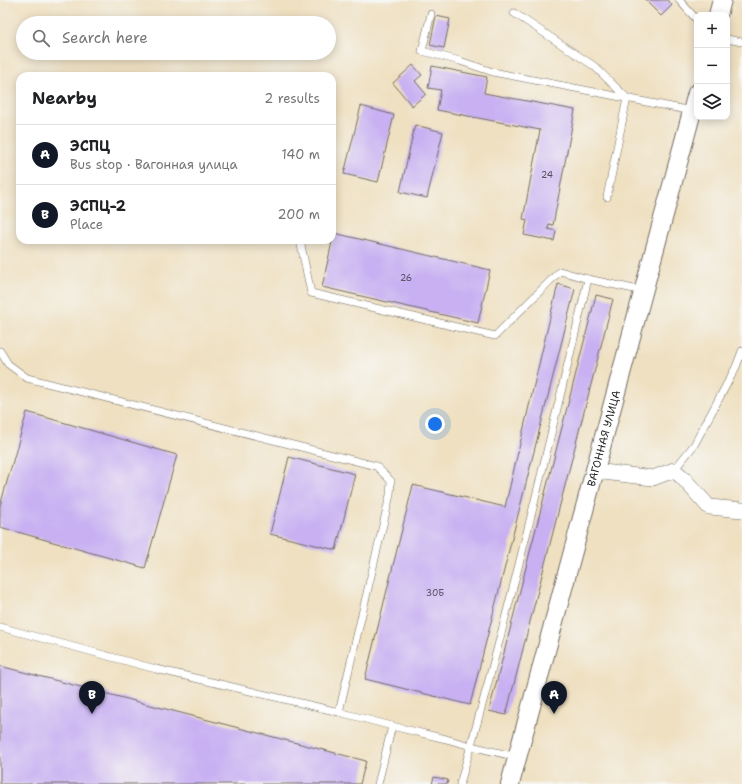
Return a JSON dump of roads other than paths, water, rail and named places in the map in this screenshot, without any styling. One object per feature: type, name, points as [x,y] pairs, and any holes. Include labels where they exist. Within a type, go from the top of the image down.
[{"type":"street","name":"ВАГОННАЯ УЛИЦА","points":[[510,784],[694,104]]},
{"type":"street","points":[[595,471],[653,478],[674,470],[709,507],[742,510]]},
{"type":"lane","points":[[679,0],[694,17]]},
{"type":"lane","points":[[514,13],[594,66],[627,98]]},
{"type":"lane","points":[[431,14],[422,51],[493,72],[692,111]]},
{"type":"lane","points":[[730,40],[742,42]]},
{"type":"lane","points":[[607,197],[627,98]]},
{"type":"lane","points":[[301,244],[311,293],[495,336],[560,270],[588,279],[643,291]]},
{"type":"lane","points":[[460,784],[505,619],[588,279]]},
{"type":"lane","points":[[674,470],[694,445],[736,366],[742,351]]},
{"type":"lane","points":[[0,352],[8,364],[27,378],[376,466],[391,481],[390,496],[339,712]]},
{"type":"lane","points":[[0,627],[156,669],[339,712],[518,757]]},
{"type":"lane","points":[[378,784],[392,726]]},
{"type":"place","name":"ЭСПЦ-2","points":[[92,714]]},
{"type":"place","name":"ЭСПЦ","points":[[554,714]]}]
